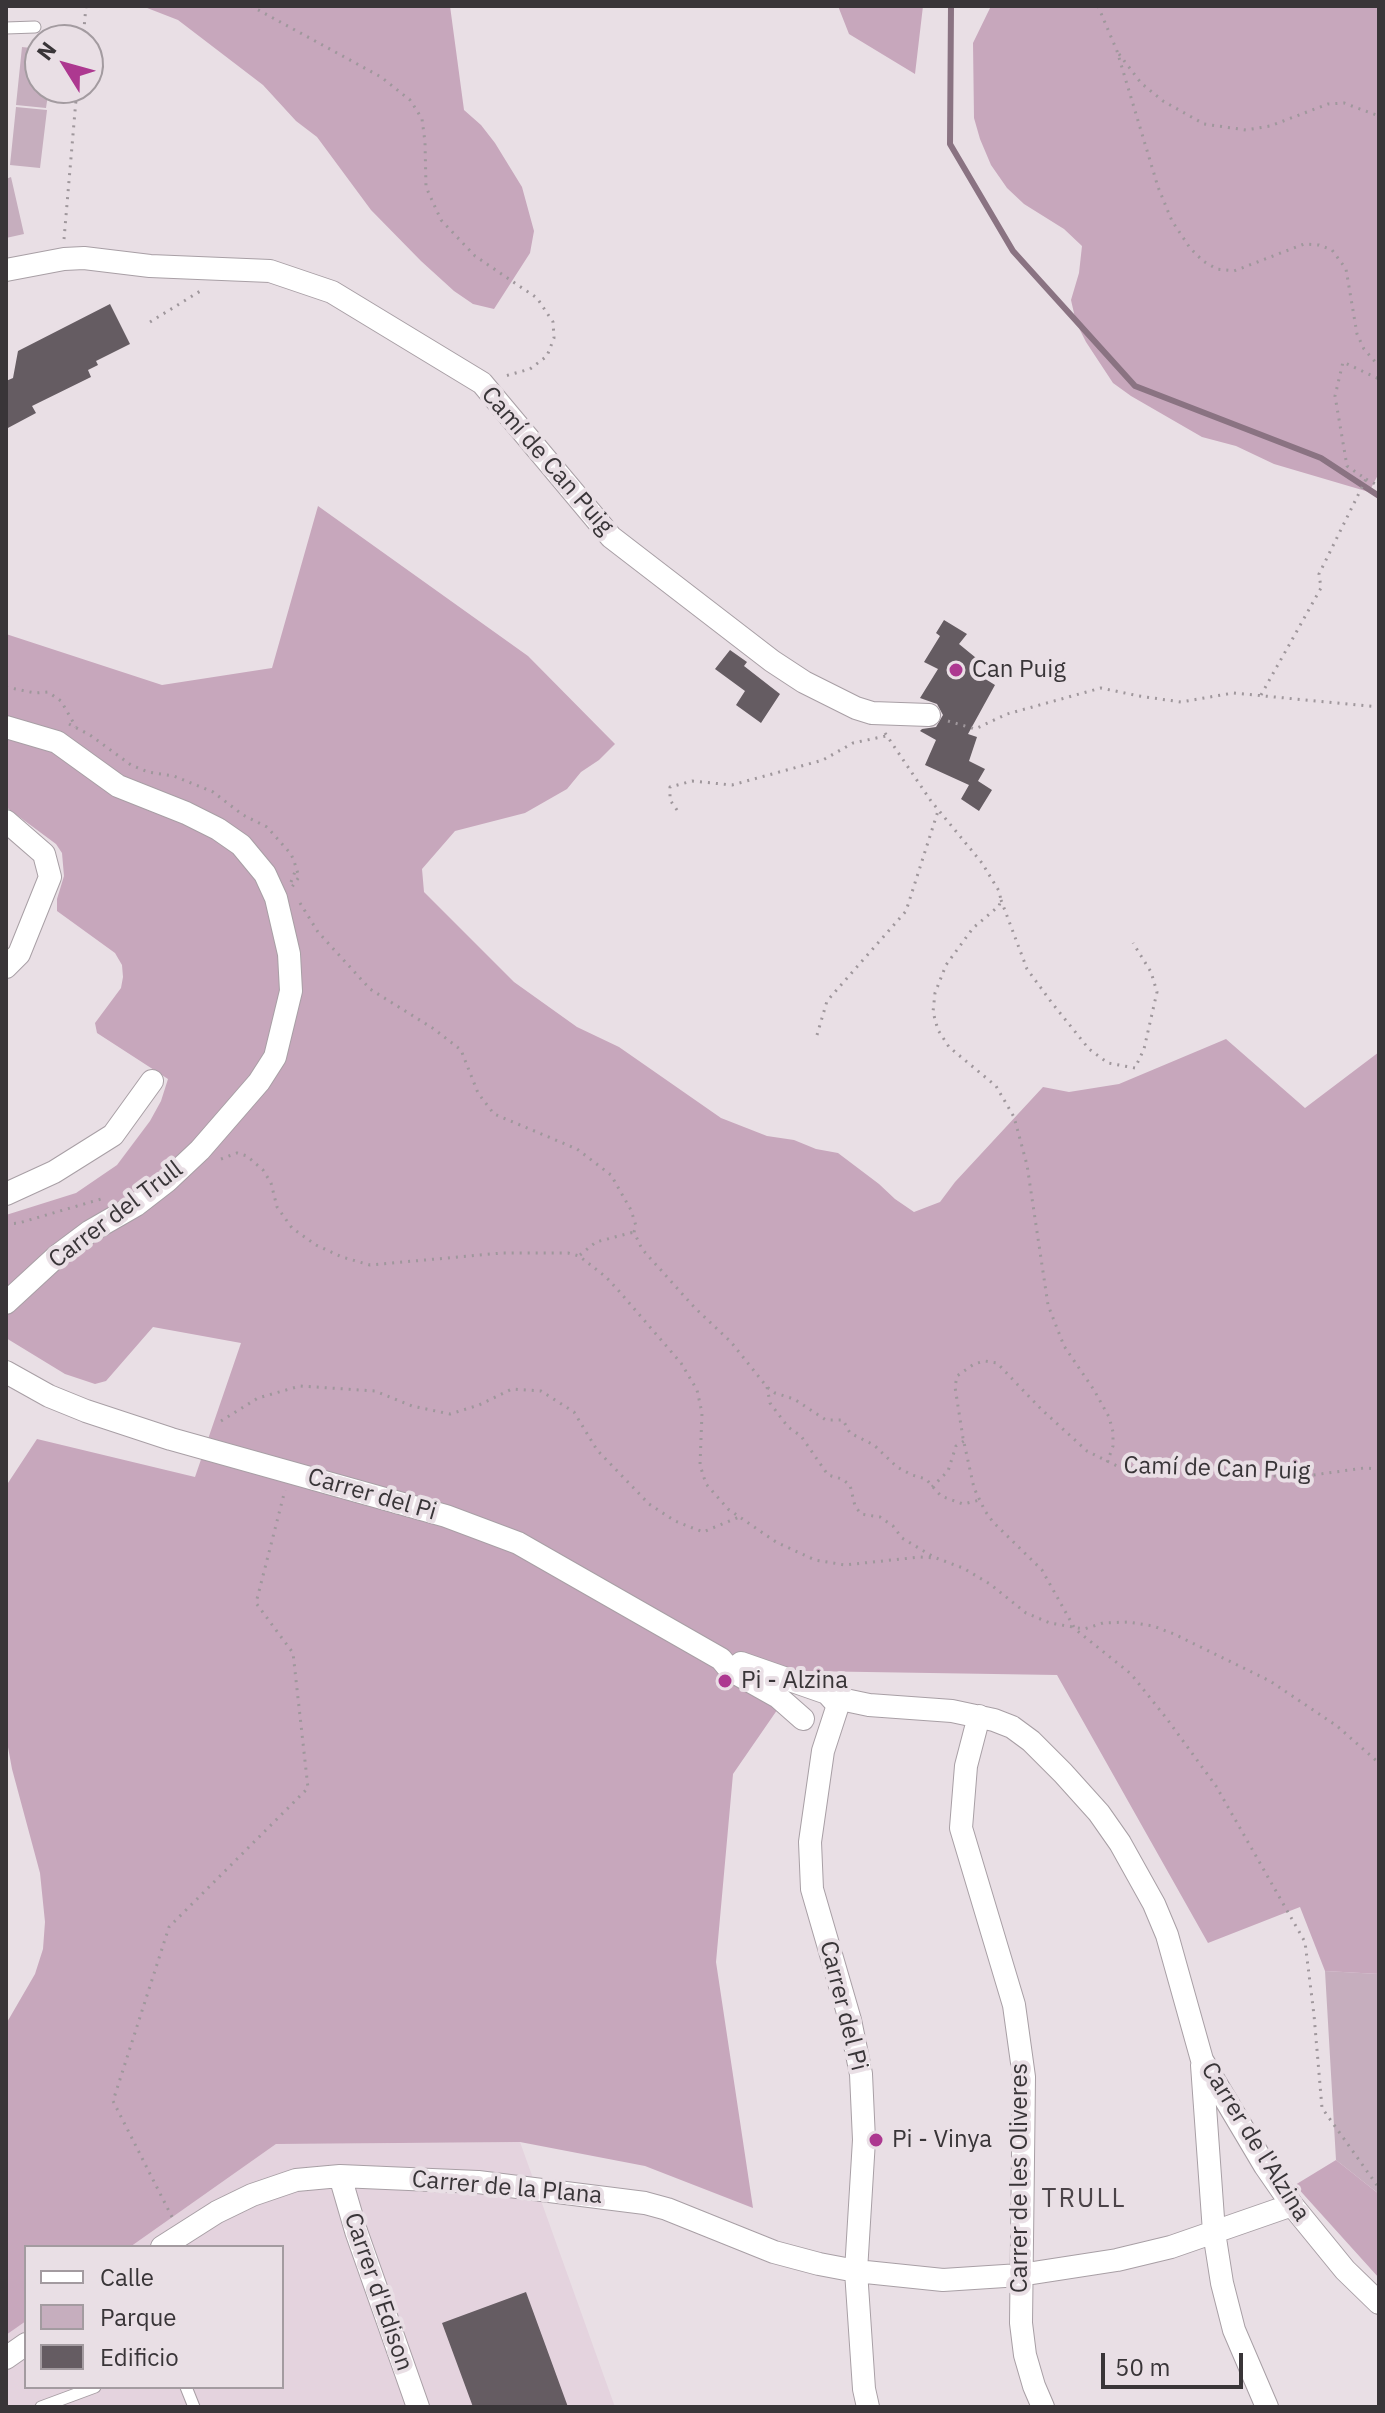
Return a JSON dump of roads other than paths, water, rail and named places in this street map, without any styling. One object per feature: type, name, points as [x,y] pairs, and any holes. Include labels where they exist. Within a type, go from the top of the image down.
[{"type":"street","name":"Camí de Can Puig","points":[[6,270],[84,258],[150,266],[270,271],[332,292],[482,383],[611,537],[772,661],[804,682],[872,713],[922,715]]},
{"type":"street","name":"Carrer del Trull","points":[[6,727],[57,742],[118,786],[186,813],[241,845],[260,866],[276,898],[289,954],[291,991],[275,1057],[259,1082],[188,1162],[136,1205],[89,1232],[57,1256],[6,1303]]},
{"type":"street","points":[[6,821],[44,854],[50,877],[19,954],[6,967]]},
{"type":"street","points":[[6,1194],[54,1172],[113,1135],[152,1081]]},
{"type":"street","name":"Carrer del Pi","points":[[6,1372],[49,1396],[86,1411],[171,1439],[446,1516],[518,1543],[721,1659],[730,1670],[778,1697],[805,1721],[823,1751]]},
{"type":"street","name":"Carrer del Pi","points":[[721,1659],[738,1661],[830,1707],[810,1842],[812,1889],[850,2020],[861,2074],[864,2140],[856,2271],[864,2389],[868,2407]]},
{"type":"street","points":[[805,1721],[802,1703],[810,1694],[830,1707]]},
{"type":"street","name":"Carrer de l'Alzina","points":[[805,1721],[818,1728],[830,1707],[869,1705],[940,1709],[979,1716],[1012,1727],[1031,1741],[1099,1813],[1138,1873],[1167,1935],[1202,2060],[1265,2166],[1345,2270],[1379,2303]]},
{"type":"street","name":"Carrer de les Oliveres","points":[[979,1716],[966,1766],[961,1828],[1014,2005],[1024,2077],[1021,2323],[1025,2355],[1043,2407]]},
{"type":"street","points":[[1202,2060],[1214,2232],[1234,2330],[1267,2407]]},
{"type":"street","name":"Carrer de la Plana","points":[[171,2241],[217,2212],[252,2195],[296,2180],[340,2176],[478,2182],[645,2203],[774,2252],[856,2271],[943,2280],[1020,2275],[1117,2260],[1171,2247],[1292,2205]]},
{"type":"street","name":"Carrer d'Edison","points":[[340,2176],[356,2231],[418,2407]]},
{"type":"street","points":[[6,2358],[24,2345]]},
{"type":"lane","points":[[41,2407],[90,2389]]},
{"type":"waterway","points":[[951,6],[950,144],[1013,251],[1135,386],[1321,458],[1379,496]]},
{"type":"place","name":"Can Puig","points":[[956,670]]},
{"type":"place","name":"Pi - Alzina","points":[[725,1681]]},
{"type":"place","name":"Pi - Vinya","points":[[876,2140]]},
{"type":"district","name":"TRULL","points":[[1084,2199]]}]
